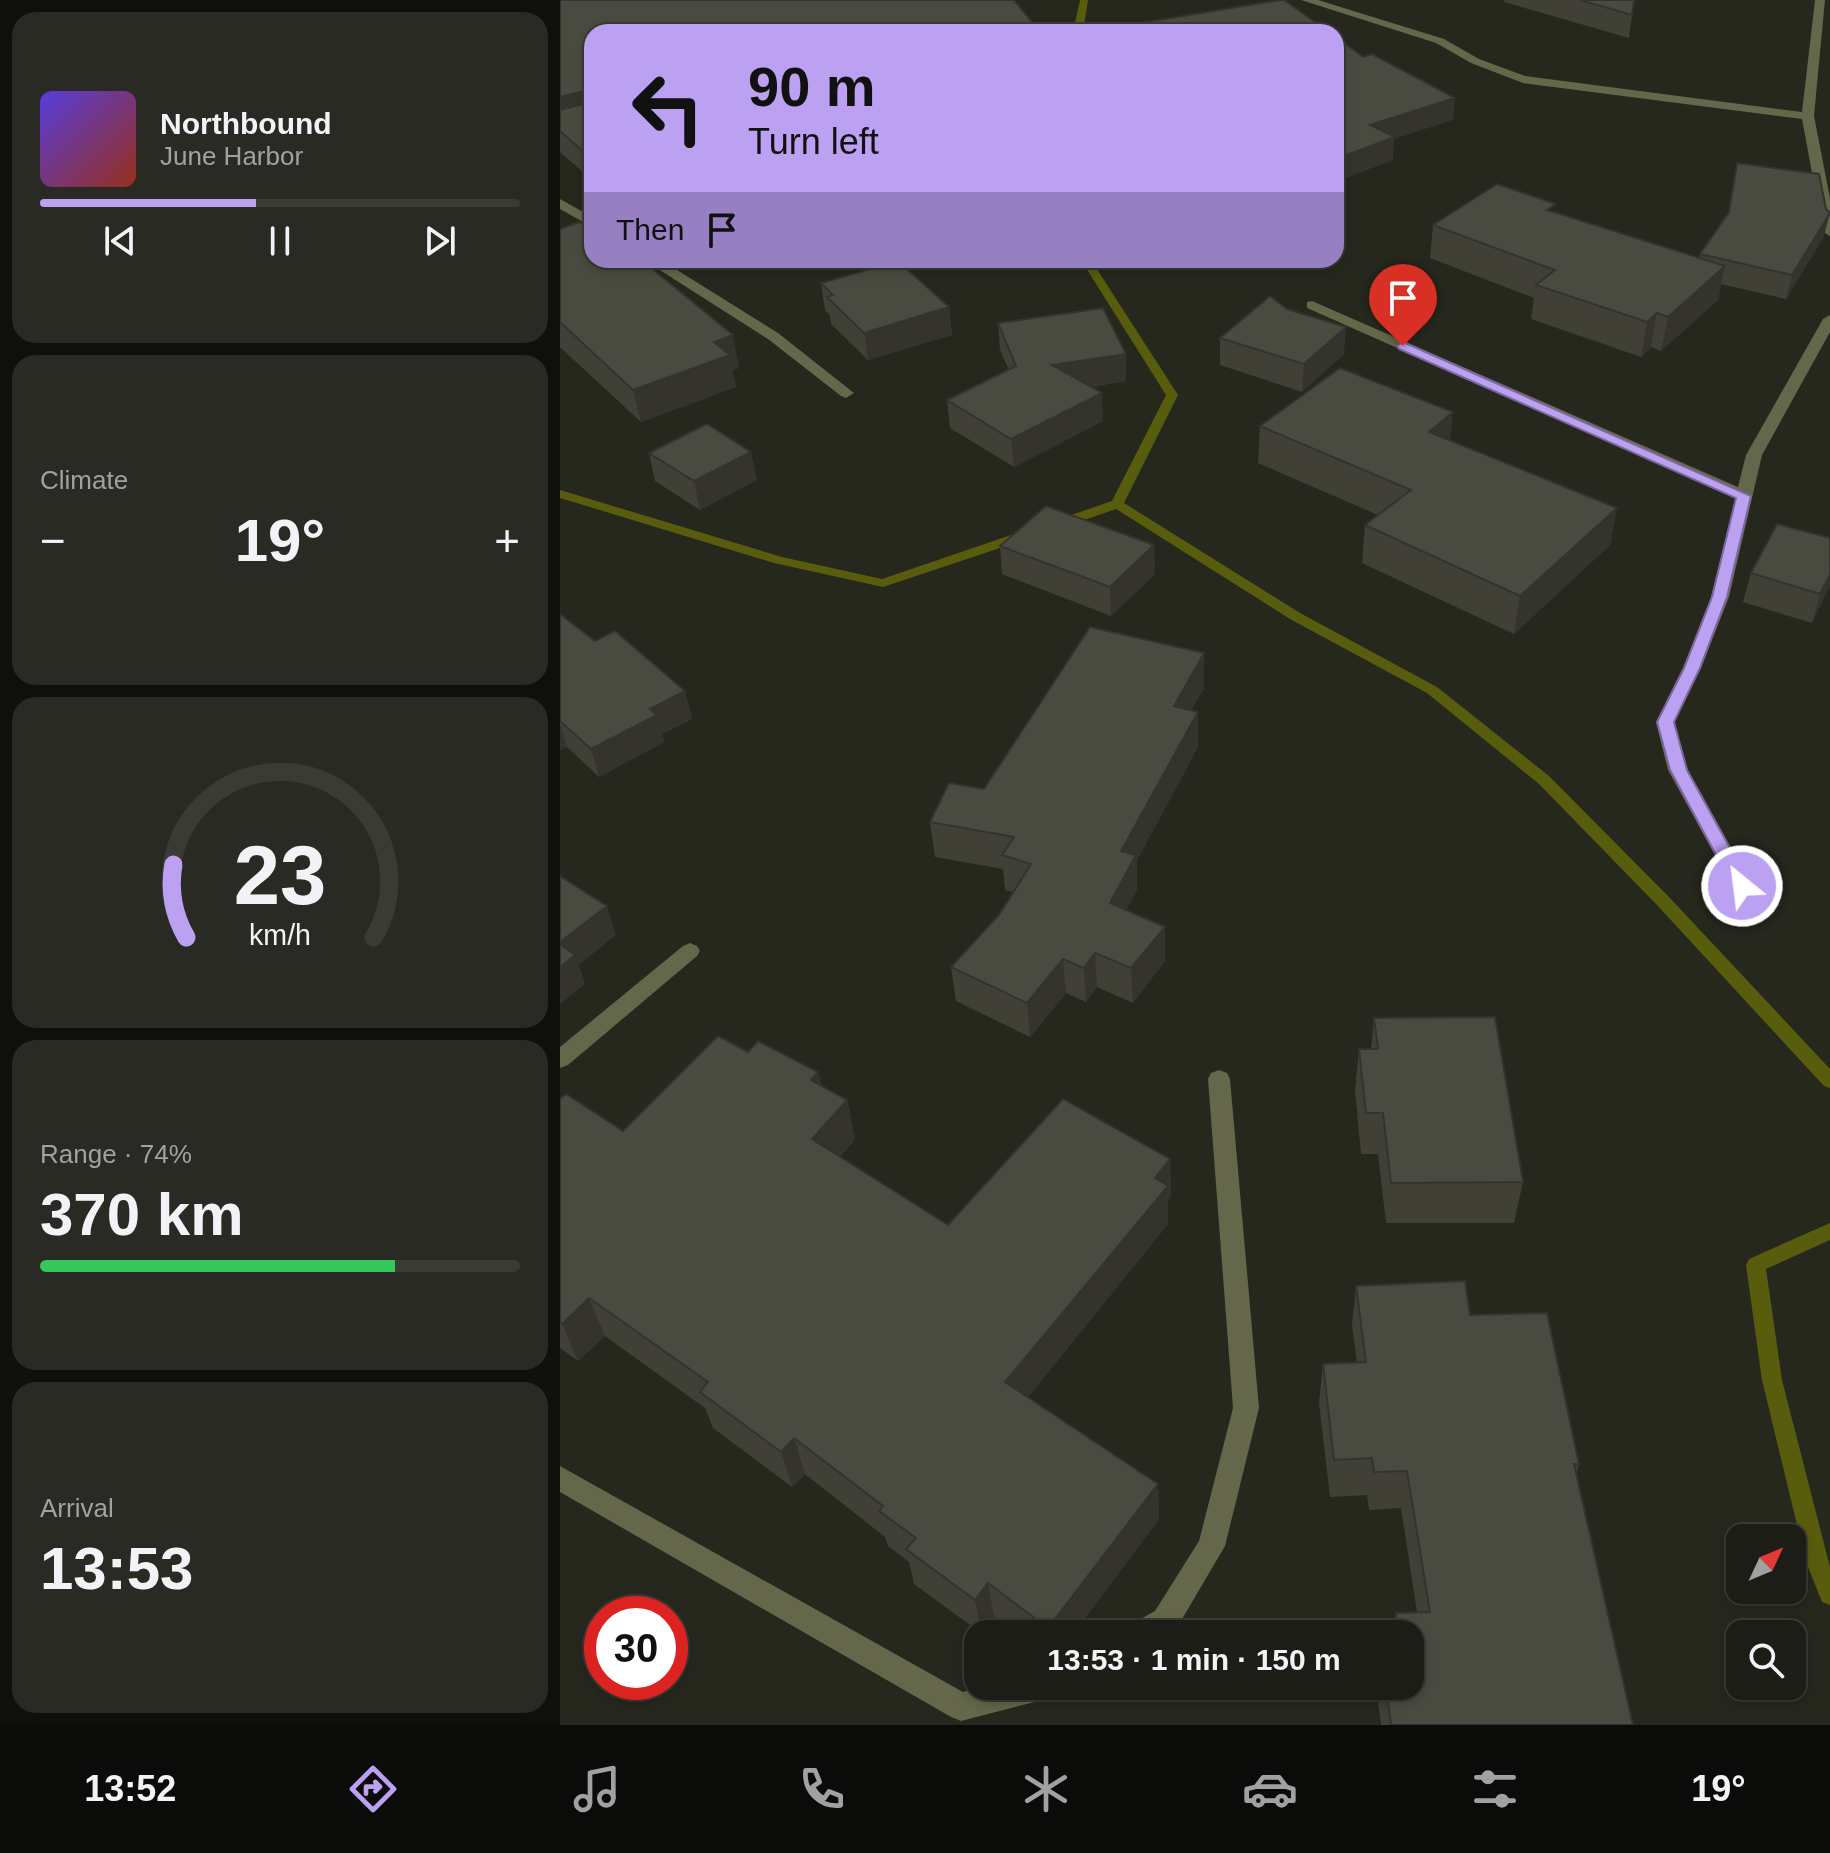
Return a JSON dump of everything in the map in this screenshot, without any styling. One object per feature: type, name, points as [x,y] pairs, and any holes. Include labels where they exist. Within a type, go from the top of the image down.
[{"type":"street","points":[[1306,0],[1440,41],[1475,61],[1523,79],[1808,116]]},
{"type":"street","points":[[1820,0],[1808,116],[1830,232]]},
{"type":"street","points":[[560,203],[584,216]]},
{"type":"street","points":[[560,223],[584,219]]},
{"type":"street","points":[[664,268],[773,336],[846,393]]},
{"type":"street","points":[[1312,305],[1744,496]]},
{"type":"street","points":[[1742,886],[1678,770],[1665,722],[1692,668],[1720,597],[1754,455],[1830,319]]},
{"type":"street","points":[[560,1059],[690,951]]},
{"type":"street","points":[[1166,1620],[1211,1546],[1246,1408],[1219,1079]]},
{"type":"street","points":[[560,1478],[961,1707],[990,1700]]},
{"type":"building","points":[[560,0],[1014,0],[1034,24],[584,24],[584,91],[560,97]]},
{"type":"building","points":[[1284,0],[1318,24],[1135,24]]},
{"type":"building","points":[[1580,0],[1634,0],[1632,15]]},
{"type":"building","points":[[1344,43],[1363,57],[1372,54],[1455,98],[1370,125],[1395,137],[1344,156]]},
{"type":"building","points":[[584,104],[584,152],[560,131],[560,110]]},
{"type":"building","points":[[1737,163],[1819,174],[1826,209],[1830,213],[1792,275],[1700,254],[1729,212]]},
{"type":"building","points":[[1497,184],[1556,204],[1547,210],[1725,266],[1668,317],[1657,313],[1647,322],[1536,285],[1555,270],[1433,225]]},
{"type":"building","points":[[579,222],[584,225],[584,268],[651,268],[733,335],[714,342],[730,355],[633,390],[560,322],[560,229]]},
{"type":"building","points":[[874,268],[906,268],[949,307],[864,333],[827,297],[833,295],[821,283]]},
{"type":"building","points":[[1270,296],[1287,309],[1346,327],[1304,364],[1220,338]]},
{"type":"building","points":[[1103,308],[1126,354],[1052,365],[1102,393],[1011,439],[947,400],[1016,366],[998,323]]},
{"type":"building","points":[[1340,368],[1453,412],[1429,432],[1617,508],[1520,596],[1365,525],[1411,490],[1260,426]]},
{"type":"building","points":[[707,424],[751,452],[694,481],[649,453]]},
{"type":"building","points":[[1046,506],[1154,545],[1110,587],[1000,546]]},
{"type":"building","points":[[1777,524],[1830,538],[1830,574],[1820,594],[1751,573]]},
{"type":"building","points":[[560,614],[595,641],[615,631],[685,691],[650,709],[657,715],[591,749],[560,721]]},
{"type":"building","points":[[1090,627],[1204,653],[1174,706],[1198,712],[1121,851],[1136,855],[1110,903],[1165,927],[1131,968],[1095,953],[1084,968],[1063,959],[1027,1003],[951,967],[999,915],[1031,864],[1002,855],[1014,837],[930,822],[949,783],[984,789]]},
{"type":"building","points":[[560,876],[607,906],[560,942]]},
{"type":"building","points":[[560,944],[575,955],[560,967]]},
{"type":"building","points":[[1495,1017],[1523,1182],[1391,1183],[1383,1113],[1366,1113],[1359,1049],[1378,1049],[1374,1018]]},
{"type":"building","points":[[718,1036],[748,1052],[758,1041],[818,1072],[811,1080],[847,1100],[812,1139],[948,1225],[1063,1099],[1170,1159],[1155,1178],[1168,1186],[1005,1382],[1158,1484],[1054,1620],[1037,1620],[988,1583],[975,1600],[906,1549],[916,1538],[879,1511],[883,1506],[794,1438],[781,1452],[700,1392],[708,1382],[589,1298],[562,1324],[560,1322],[560,1099],[566,1094],[623,1131]]},
{"type":"building","points":[[1465,1281],[1470,1315],[1547,1313],[1579,1464],[1574,1464],[1633,1725],[1391,1725],[1388,1700],[1424,1700],[1424,1620],[1397,1620],[1396,1613],[1430,1612],[1407,1471],[1374,1472],[1372,1458],[1334,1460],[1323,1364],[1366,1362],[1356,1286]]},
{"type":"waterway","points":[[1080,24],[1084,0]]},
{"type":"waterway","points":[[1091,268],[1172,395],[1117,504]]},
{"type":"waterway","points":[[560,494],[779,560],[883,583],[1022,536]]},
{"type":"waterway","points":[[1059,524],[1117,504]]},
{"type":"waterway","points":[[1117,504],[1295,616],[1432,690],[1544,780],[1663,901],[1830,1081]]},
{"type":"waterway","points":[[1830,1231],[1756,1265],[1772,1380],[1817,1562],[1830,1594]]},
{"type":"route","points":[[1403,346],[1744,496],[1720,597],[1692,668],[1665,722],[1678,770],[1742,886]]}]
